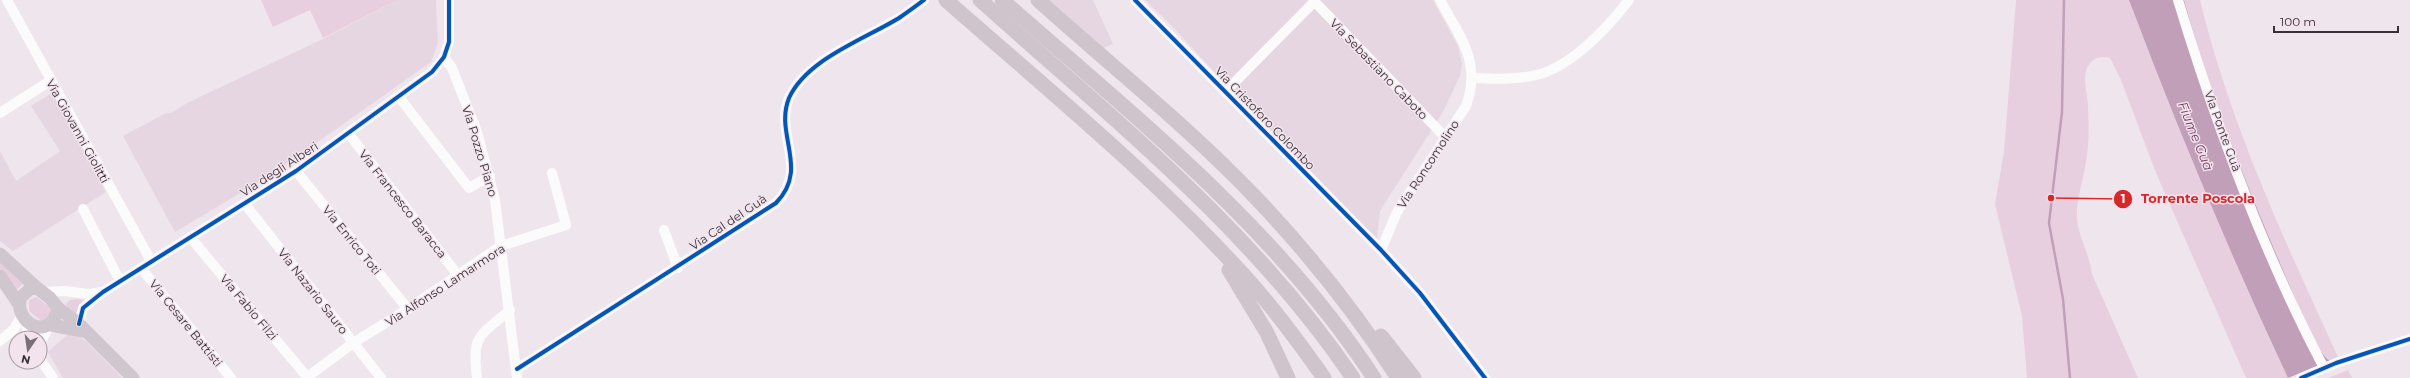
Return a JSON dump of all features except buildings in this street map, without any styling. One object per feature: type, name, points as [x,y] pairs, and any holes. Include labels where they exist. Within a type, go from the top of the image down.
[{"type":"highway","points":[[946,0],[1135,167],[1241,272],[1275,312],[1324,378]]},
{"type":"highway","points":[[980,0],[1149,149],[1230,226],[1295,299],[1353,378]]},
{"type":"highway","points":[[1002,0],[1183,159],[1247,219],[1315,297],[1374,378]]},
{"type":"highway","points":[[1038,0],[1172,119],[1291,229],[1322,263],[1414,378]]},
{"type":"highway","points":[[1135,167],[1229,270],[1267,333],[1288,378]]},
{"type":"highway","points":[[1257,199],[1324,275],[1361,324],[1398,378]]},
{"type":"main road","points":[[0,254],[82,328],[133,378]]},
{"type":"main road","points":[[0,276],[22,313],[38,326],[50,325],[82,328]]},
{"type":"main road","points":[[22,313],[24,293],[30,289],[41,290]]},
{"type":"main road","points":[[50,325],[57,307]]},
{"type":"street","name":"Via Giovanni Giolitti","points":[[7,0],[50,81],[151,261]]},
{"type":"street","name":"Via degli Alberi","points":[[82,328],[83,308],[103,292],[296,171],[400,97],[432,72],[444,57],[448,42],[449,0]]},
{"type":"street","name":"Via Cal del Guà","points":[[517,374],[762,214],[782,196],[789,182],[792,166],[785,115],[790,97],[814,68],[839,51],[899,18],[924,0]]},
{"type":"street","name":"Via Cristoforo Colombo","points":[[1135,0],[1381,250],[1420,293],[1485,378]]},
{"type":"street","name":"Via Roncomolino","points":[[1381,250],[1397,212],[1466,106],[1473,78],[1470,58],[1440,0]]},
{"type":"street","points":[[1473,78],[1505,80],[1541,74],[1556,68],[1596,37],[1629,0]]},
{"type":"street","name":"Via Ponte Guà","points":[[2178,0],[2193,49],[2245,192],[2323,369]]},
{"type":"street","points":[[1226,91],[1314,1]]},
{"type":"street","name":"Via Sebastiano Caboto","points":[[1314,1],[1445,137]]},
{"type":"street","name":"Via Pozzo Piano","points":[[444,57],[455,75],[477,132],[490,176],[502,246],[517,374]]},
{"type":"street","points":[[0,113],[50,81]]},
{"type":"street","points":[[400,97],[469,188],[490,176]]},
{"type":"street","name":"Via Francesco Baracca","points":[[349,134],[457,274]]},
{"type":"street","name":"Via Enrico Toti","points":[[296,171],[408,309]]},
{"type":"street","name":"Via Alfonso Lamarmora","points":[[308,378],[353,343],[408,309],[457,274],[502,246],[566,225],[552,173]]},
{"type":"street","name":"Via Nazario Sauro","points":[[245,204],[381,378]]},
{"type":"street","points":[[82,209],[120,281]]},
{"type":"street","name":"Via Cal del Guà","points":[[664,230],[678,268]]},
{"type":"street","name":"Via Fabio Filzi","points":[[190,237],[308,378]]},
{"type":"street","name":"Via Cesare Battisti","points":[[141,268],[231,378]]},
{"type":"street","points":[[41,290],[73,291],[89,294],[103,292]]},
{"type":"street","points":[[57,307],[62,296],[73,291]]},
{"type":"street","points":[[477,378],[474,351],[476,344],[483,333],[510,310]]},
{"type":"street","points":[[22,313],[26,330]]},
{"type":"street","points":[[0,341],[14,329],[22,313]]},
{"type":"street","points":[[47,330],[50,325]]},
{"type":"street","points":[[2301,378],[2410,339]]},
{"type":"shaded area","points":[[261,0],[397,0],[323,38],[310,10],[273,27]]},
{"type":"shaded area","points":[[397,0],[436,0],[438,43],[431,62],[274,173],[175,232],[123,136],[166,113],[171,113],[189,102],[323,39]]},
{"type":"shaded area","points":[[1041,0],[1093,0],[1113,44],[1101,49]]},
{"type":"shaded area","points":[[1145,0],[1433,0],[1458,46],[1462,64],[1460,76],[1443,112],[1380,211],[1376,248],[1174,28]]},
{"type":"shaded area","points":[[2016,0],[2129,0],[2166,96],[2205,190],[2245,285],[2288,378],[2246,378],[2156,173],[2121,80],[2110,58],[2100,57],[2091,62],[2087,68],[2085,77],[2089,130],[2086,161],[2078,199],[2077,219],[2092,274],[2138,378],[2027,378],[2022,316],[1995,204],[2004,152]]},
{"type":"shaded area","points":[[2184,0],[2200,0],[2212,46],[2227,92],[2260,182],[2338,357],[2330,361],[2319,348],[2307,326],[2245,179],[2206,73]]},
{"type":"shaded area","points":[[52,93],[106,192],[13,251],[0,241],[0,151],[16,181],[60,151],[31,106]]},
{"type":"shaded area","points":[[0,259],[25,282],[15,291],[0,268]]},
{"type":"shaded area","points":[[36,297],[51,308],[49,319],[41,321],[29,311],[29,300]]},
{"type":"shaded area","points":[[77,299],[86,301],[77,317],[69,311],[66,304],[70,300]]},
{"type":"shaded area","points":[[68,334],[78,336],[88,343],[122,378],[63,378],[48,352]]},
{"type":"shaded area","points":[[2348,370],[2352,378],[2328,378]]},
{"type":"water","name":"Fiume Guà","points":[[2129,0],[2184,0],[2206,73],[2245,179],[2307,326],[2319,348],[2330,361],[2288,378],[2245,285],[2205,190],[2166,96]]},
{"type":"waterway","points":[[2064,0],[2062,112],[2049,223],[2063,299],[2070,378]]},
{"type":"cycle path","points":[[79,324],[83,308],[103,292],[296,171],[432,72],[444,57],[449,42],[449,0]]},
{"type":"cycle path","points":[[517,369],[776,203],[786,190],[790,177],[791,164],[785,125],[786,112],[789,98],[798,84],[809,72],[823,61],[838,51],[899,18],[924,0]]},
{"type":"cycle path","points":[[1135,0],[1381,250],[1420,293],[1485,378]]},
{"type":"cycle path","points":[[2301,378],[2336,363],[2410,339]]},
{"type":"place","name":"Torrente Poscola","points":[[2051,198]]}]
